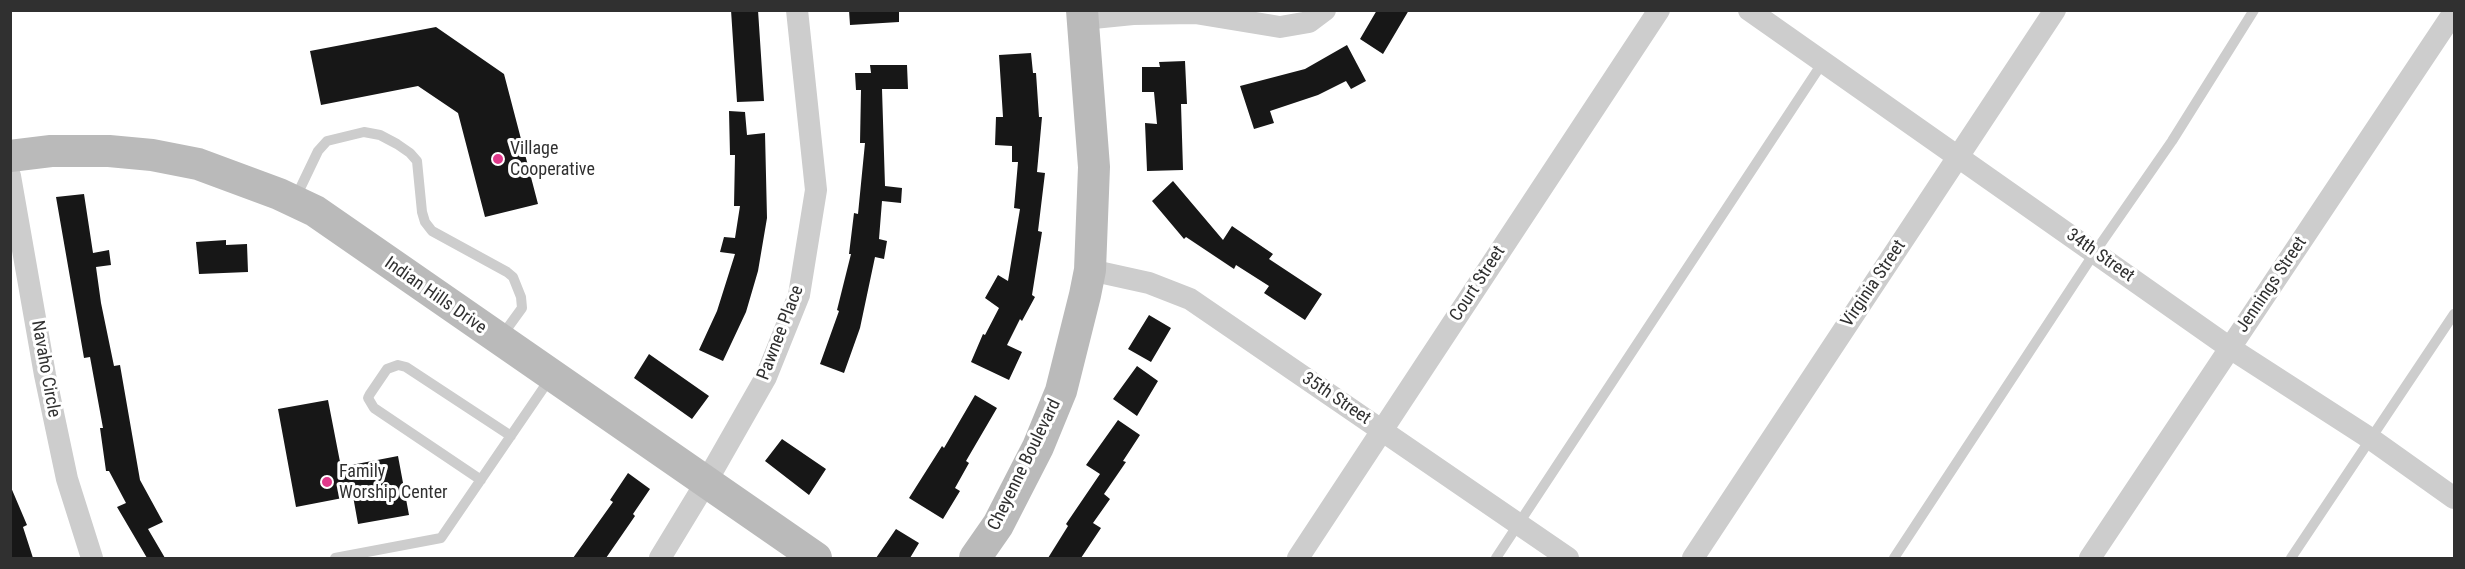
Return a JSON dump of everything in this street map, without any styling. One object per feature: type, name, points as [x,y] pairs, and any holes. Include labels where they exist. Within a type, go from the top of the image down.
[{"type":"main road","name":"Cheyenne Boulevard","points":[[975,558],[998,525],[1038,447],[1061,391],[1078,331],[1090,270],[1094,167],[1083,15]]},
{"type":"main road","name":"Indian Hills Drive","points":[[10,156],[51,151],[109,151],[152,155],[198,164],[315,211],[705,484],[816,558]]},
{"type":"street","name":"Pawnee Place","points":[[660,558],[766,377],[799,295],[816,190],[797,10]]},
{"type":"street","points":[[1083,15],[1195,13],[1280,27],[1309,22],[1325,10]]},
{"type":"street","name":"Court Street","points":[[1298,558],[1659,10]]},
{"type":"street","name":"34th Street","points":[[1749,10],[2230,348],[2371,439],[2454,498]]},
{"type":"street","name":"Virginia Street","points":[[1693,558],[2055,10]]},
{"type":"street","name":"Jennings Street","points":[[2090,558],[2454,12]]},
{"type":"street","name":"Navaho Circle","points":[[10,176],[45,375],[67,479],[92,558]]},
{"type":"street","name":"35th Street","points":[[1090,270],[1149,283],[1190,299],[1568,558]]},
{"type":"lane","points":[[1894,558],[2095,252],[2172,141],[2254,10]]},
{"type":"lane","points":[[1496,558],[1822,62]]},
{"type":"lane","points":[[294,201],[318,151],[327,141],[364,132],[380,135],[410,153],[417,161],[422,212],[425,222],[432,231],[513,277],[522,297],[522,308],[499,340]]},
{"type":"lane","points":[[2291,558],[2454,314]]},
{"type":"lane","points":[[481,480],[370,404],[368,399],[370,394],[387,369],[398,365],[414,371],[511,436]]},
{"type":"lane","points":[[335,558],[441,538],[551,376]]},
{"type":"building","points":[[731,10],[758,10],[764,101],[737,102]]},
{"type":"building","points":[[849,10],[899,10],[899,22],[850,25]]},
{"type":"building","points":[[1377,10],[1409,10],[1383,54],[1360,39]]},
{"type":"building","name":"Village Cooperative","points":[[436,27],[504,74],[538,204],[485,217],[458,113],[418,86],[321,105],[310,51]]},
{"type":"building","points":[[1347,45],[1366,81],[1351,89],[1346,81],[1318,95],[1270,111],[1274,123],[1254,129],[1240,86],[1305,69]]},
{"type":"building","points":[[1031,53],[1033,73],[1036,73],[1039,117],[1042,117],[1037,172],[1045,173],[1038,231],[1042,232],[1032,295],[1035,297],[1022,321],[1020,319],[1007,345],[1022,352],[1009,380],[971,362],[983,334],[985,335],[999,308],[985,298],[998,275],[1008,281],[1020,209],[1014,208],[1018,162],[1012,162],[1012,146],[995,145],[996,117],[1003,117],[999,55]]},
{"type":"building","points":[[1185,61],[1187,104],[1181,104],[1183,170],[1147,171],[1145,123],[1157,124],[1154,92],[1142,92],[1142,67],[1160,67],[1159,62]]},
{"type":"building","points":[[870,65],[907,65],[908,89],[882,89],[885,186],[902,188],[901,203],[882,201],[879,239],[887,241],[884,259],[875,257],[860,328],[844,373],[820,364],[839,311],[837,310],[851,254],[849,254],[854,213],[858,214],[865,143],[860,143],[861,90],[856,90],[855,73],[871,73]]},
{"type":"building","points":[[729,111],[745,112],[747,135],[765,133],[767,218],[758,271],[746,312],[723,361],[699,350],[717,311],[735,254],[720,252],[724,237],[735,238],[740,206],[734,206],[735,155],[730,155]]},
{"type":"building","points":[[1173,181],[1223,240],[1232,226],[1273,254],[1269,259],[1322,294],[1305,320],[1264,293],[1269,286],[1236,265],[1234,269],[1186,237],[1184,239],[1152,201]]},
{"type":"building","points":[[84,194],[93,253],[109,250],[111,265],[96,267],[101,303],[114,366],[120,365],[140,480],[163,522],[148,529],[165,558],[147,558],[117,507],[126,503],[109,471],[106,471],[100,428],[103,428],[90,357],[84,358],[56,197]]},
{"type":"building","points":[[226,240],[226,245],[247,244],[248,272],[199,274],[196,242]]},
{"type":"building","points":[[1149,315],[1171,328],[1151,362],[1128,349]]},
{"type":"building","points":[[649,354],[709,396],[692,419],[634,378]]},
{"type":"building","points":[[1137,366],[1158,381],[1137,416],[1113,399]]},
{"type":"building","points":[[975,395],[997,408],[966,461],[969,463],[955,488],[960,491],[943,519],[909,498],[942,446],[944,448]]},
{"type":"building","points":[[328,400],[341,467],[398,456],[409,515],[358,524],[353,496],[296,507],[278,409]]},
{"type":"building","points":[[1118,420],[1140,435],[1123,461],[1126,462],[1104,494],[1110,499],[1093,523],[1101,528],[1081,558],[1048,558],[1068,526],[1066,524],[1100,474],[1086,465]]},
{"type":"building","points":[[782,439],[826,469],[809,495],[765,461]]},
{"type":"building","points":[[628,473],[650,489],[633,514],[635,516],[606,558],[573,558],[613,502],[610,500]]},
{"type":"building","points":[[10,485],[27,525],[23,527],[33,558],[10,558]]},
{"type":"building","points":[[896,529],[919,543],[910,558],[876,558]]},
{"type":"place","name":"Village Cooperative","points":[[498,159]]},
{"type":"place","name":"Family Worship Center","points":[[327,482]]}]
